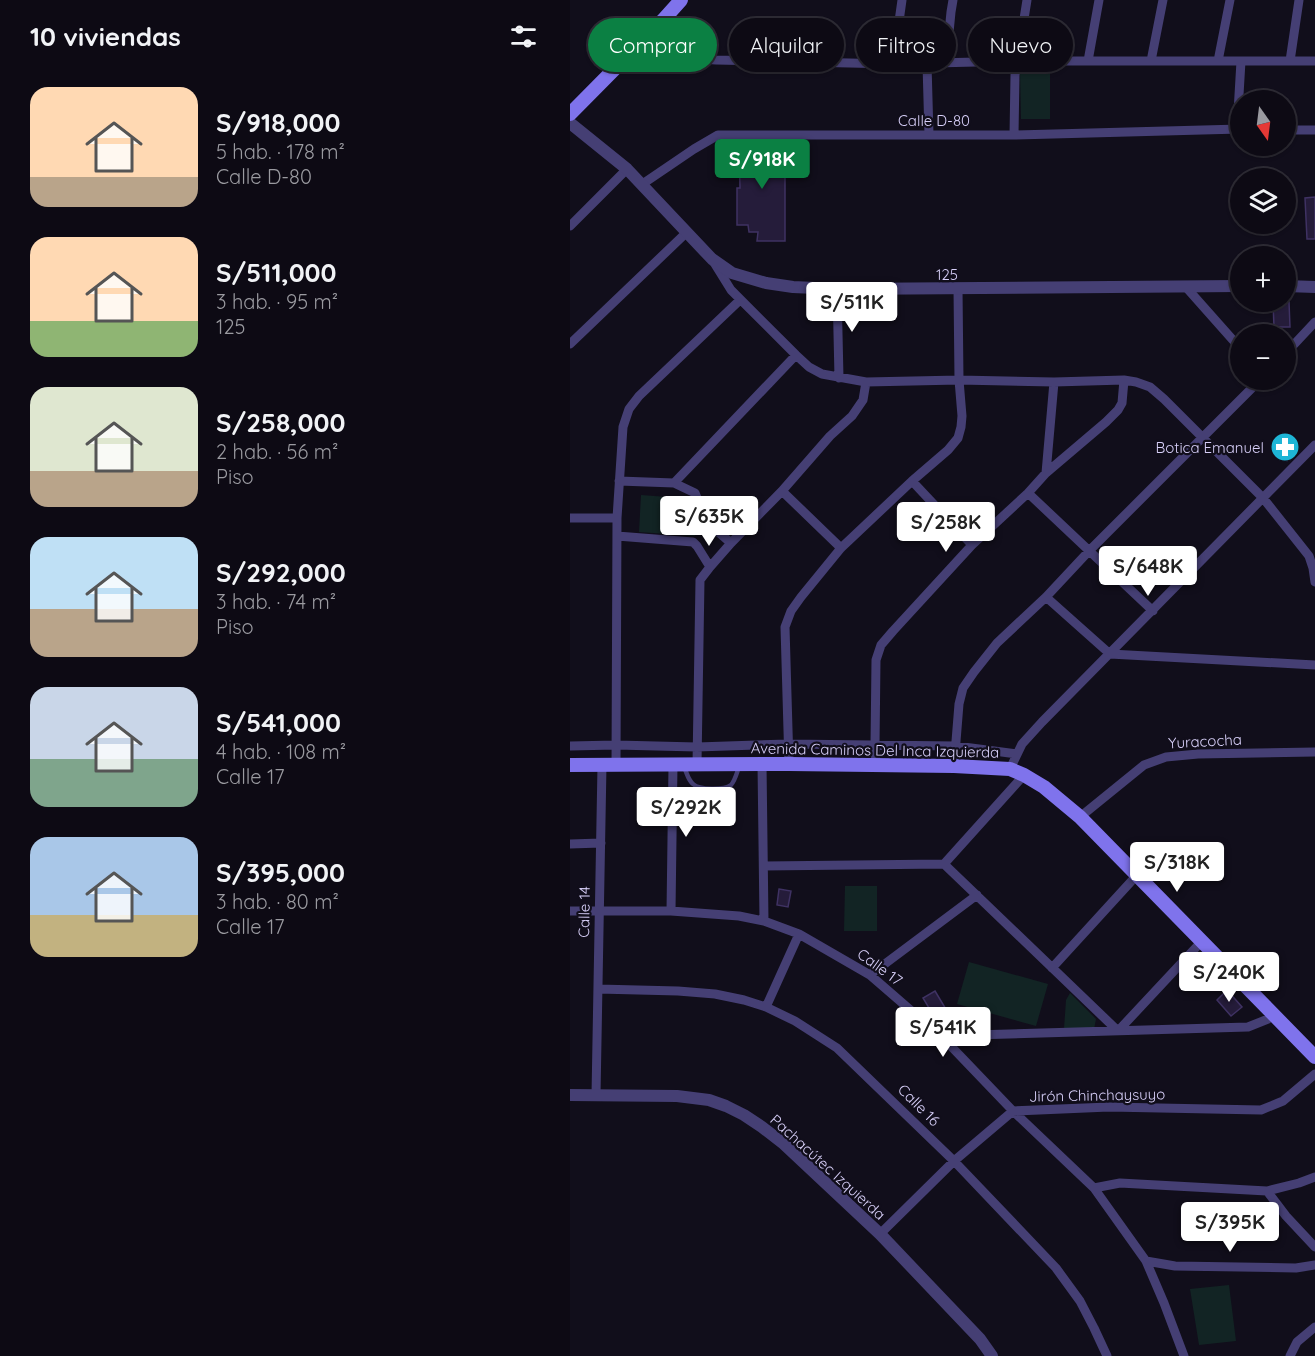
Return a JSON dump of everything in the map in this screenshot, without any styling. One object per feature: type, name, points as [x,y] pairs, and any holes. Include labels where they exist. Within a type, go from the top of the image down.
[{"type":"main road","points":[[663,18],[680,0]]},
{"type":"main road","points":[[570,114],[612,72]]},
{"type":"main road","name":"Avenida Caminos Del Inca Izquierda","points":[[570,765],[789,764],[1010,769],[1044,787],[1080,817],[1315,1057]]},
{"type":"street","points":[[899,18],[902,0]]},
{"type":"street","points":[[950,18],[953,0]]},
{"type":"street","points":[[1025,18],[1028,0]]},
{"type":"street","points":[[1088,61],[1099,0]]},
{"type":"street","points":[[1151,61],[1163,0]]},
{"type":"street","points":[[1218,61],[1230,0]]},
{"type":"street","points":[[1290,61],[1299,0]]},
{"type":"street","points":[[717,60],[856,63]]},
{"type":"street","points":[[1073,61],[1315,61]]},
{"type":"street","points":[[1240,90],[1241,61]]},
{"type":"street","points":[[927,72],[929,135]]},
{"type":"street","points":[[1014,135],[1016,72]]},
{"type":"street","name":"125","points":[[570,123],[627,169],[712,259],[732,273],[748,279],[793,287],[837,289],[1230,286]]},
{"type":"street","name":"Calle D-80","points":[[641,185],[718,135],[1014,135],[1230,129]]},
{"type":"street","points":[[1296,130],[1315,130]]},
{"type":"street","points":[[570,226],[627,169]]},
{"type":"street","points":[[570,344],[686,233]]},
{"type":"street","points":[[712,259],[731,290],[796,355],[809,367],[822,374],[866,382],[1124,380],[1150,387],[1263,498],[1309,556],[1315,582]]},
{"type":"street","points":[[1185,286],[1230,337]]},
{"type":"street","points":[[1296,286],[1315,286]]},
{"type":"street","points":[[837,289],[839,378]]},
{"type":"street","points":[[789,764],[785,627],[791,611],[841,548],[948,450],[958,438],[962,416],[959,380],[958,289]]},
{"type":"street","name":"Calle 14","points":[[596,1095],[601,843],[609,765],[616,745],[617,518],[623,427],[629,409],[650,384],[741,300]]},
{"type":"street","points":[[1296,342],[1315,322]]},
{"type":"street","points":[[674,483],[796,355]]},
{"type":"street","points":[[876,765],[876,660],[881,645],[972,544],[1028,493],[1046,473],[1118,410],[1122,403],[1124,380]]},
{"type":"street","points":[[671,911],[673,810],[684,764],[697,747],[700,580],[730,543],[782,491],[830,436],[852,416],[863,400],[866,382]]},
{"type":"street","points":[[1046,473],[1054,382]]},
{"type":"street","points":[[954,766],[959,704],[963,688],[997,643],[1046,597],[1250,390]]},
{"type":"street","points":[[1010,769],[1022,744],[1042,722],[1315,445]]},
{"type":"street","points":[[619,481],[674,483],[695,493],[706,519],[730,543]]},
{"type":"street","points":[[912,481],[972,544]]},
{"type":"street","points":[[782,491],[841,548]]},
{"type":"street","points":[[1028,493],[1153,611]]},
{"type":"street","points":[[570,518],[617,518]]},
{"type":"street","points":[[617,536],[693,542],[710,567]]},
{"type":"street","points":[[1046,597],[1110,654],[1315,665]]},
{"type":"street","points":[[570,746],[697,747],[788,744],[956,746],[1017,754]]},
{"type":"street","name":"Yuracocha","points":[[1080,817],[1144,765],[1166,757],[1198,754],[1315,752]]},
{"type":"street","points":[[762,764],[764,921]]},
{"type":"street","points":[[944,864],[1024,775]]},
{"type":"street","points":[[570,844],[601,843]]},
{"type":"street","points":[[764,866],[944,864],[1118,1031]]},
{"type":"street","points":[[1052,968],[1137,874]]},
{"type":"street","points":[[870,975],[977,895]]},
{"type":"street","name":"Calle 17","points":[[570,911],[671,911],[739,916],[764,921],[799,934],[870,975],[945,1040],[1012,1111],[1094,1188],[1146,1261],[1184,1356]]},
{"type":"street","points":[[766,1007],[799,934]]},
{"type":"street","points":[[1118,1031],[1202,942]]},
{"type":"street","name":"Calle 16","points":[[598,989],[678,991],[715,994],[744,1000],[766,1007],[795,1021],[837,1048],[954,1161],[1056,1268],[1080,1302],[1107,1356]]},
{"type":"street","points":[[945,1040],[974,1035],[1248,1028],[1268,1019],[1272,1014]]},
{"type":"street","name":"Jirón Chinchaysuyo","points":[[880,1234],[954,1161],[1012,1111],[1109,1107],[1261,1110],[1283,1101],[1315,1074]]},
{"type":"street","name":"Pachacútec Izquierda","points":[[570,1095],[677,1096],[709,1100],[726,1106],[762,1126],[880,1234],[980,1339],[992,1356]]},
{"type":"street","points":[[1094,1188],[1120,1183],[1267,1191],[1315,1177]]},
{"type":"street","points":[[1267,1191],[1286,1216],[1315,1246]]},
{"type":"street","points":[[1146,1261],[1176,1266],[1296,1268],[1315,1265]]},
{"type":"street","points":[[1290,1356],[1298,1342],[1315,1327]]},
{"type":"lane","points":[[684,764],[690,782],[696,787],[718,789],[730,786],[740,764]]},
{"type":"lane","points":[[673,810],[687,804],[696,787]]},
{"type":"shaded area","points":[[1020,72],[1050,72],[1050,119],[1021,119]]},
{"type":"shaded area","points":[[641,495],[694,499],[695,536],[639,532]]},
{"type":"shaded area","points":[[845,886],[877,886],[877,931],[844,931]]},
{"type":"shaded area","points":[[969,962],[1048,984],[1036,1026],[957,1004]]},
{"type":"shaded area","points":[[1070,993],[1096,1019],[1094,1029],[1064,1029],[1066,1000]]},
{"type":"shaded area","points":[[1229,1285],[1236,1341],[1199,1345],[1190,1289]]},
{"type":"building","points":[[739,142],[785,143],[785,241],[757,241],[758,232],[749,232],[748,225],[737,225],[737,188],[740,188]]},
{"type":"building","points":[[1315,197],[1315,239],[1307,239],[1305,198]]},
{"type":"building","points":[[1273,312],[1289,312],[1290,324],[1274,324]]},
{"type":"building","name":"Botica Emanuel","points":[[1283,433],[1299,448],[1287,461],[1271,446]]},
{"type":"building","points":[[779,889],[791,891],[788,907],[777,905]]},
{"type":"building","points":[[1227,990],[1242,1007],[1231,1016],[1217,1000]]},
{"type":"building","points":[[935,991],[950,1016],[938,1023],[923,998]]},
{"type":"place","name":"Botica Emanuel","points":[[1285,447]]}]
